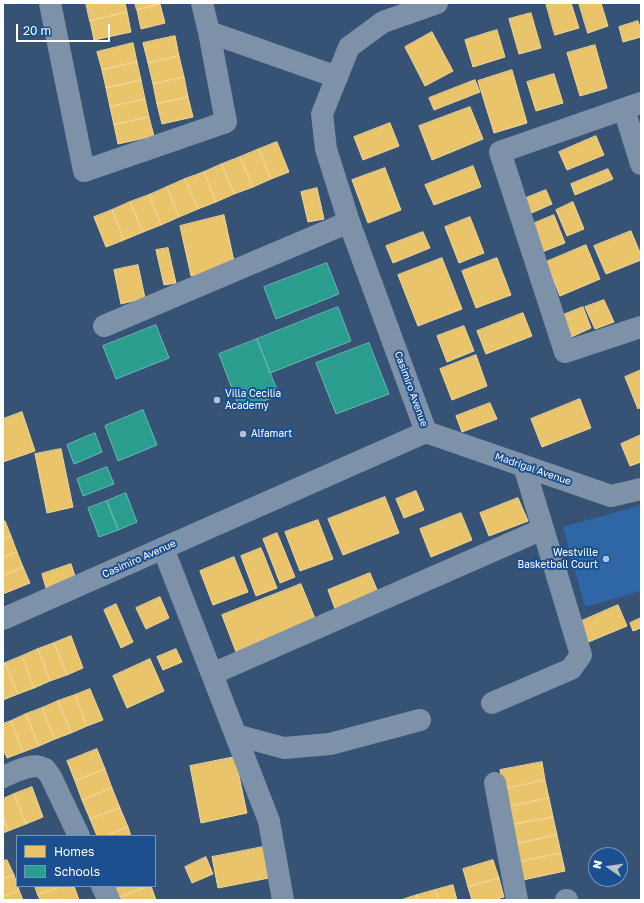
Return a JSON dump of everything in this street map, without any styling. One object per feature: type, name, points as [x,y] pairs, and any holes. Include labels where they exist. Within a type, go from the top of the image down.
[{"type":"street","points":[[50,3],[84,171],[226,122],[202,3]]},
{"type":"street","name":"Casimiro Avenue","points":[[3,619],[426,432],[349,222],[326,149],[322,114],[336,77],[350,47],[382,22],[437,3]]},
{"type":"street","points":[[209,32],[336,77]]},
{"type":"street","points":[[641,164],[633,106],[500,152],[565,352],[641,327]]},
{"type":"street","points":[[104,326],[349,222]]},
{"type":"street","name":"Madrigal Avenue","points":[[426,432],[611,496],[641,489]]},
{"type":"street","points":[[492,703],[571,669],[581,655],[524,466]]},
{"type":"street","points":[[212,674],[543,528]]},
{"type":"street","points":[[163,548],[269,821],[284,900]]},
{"type":"street","points":[[236,735],[284,748],[330,744],[420,720]]},
{"type":"street","points":[[3,777],[27,767],[37,766],[45,769],[51,777],[79,835]]},
{"type":"street","points":[[495,783],[517,900]]},
{"type":"street","points":[[102,887],[109,900]]},
{"type":"shaded area","name":"Westville Basketball Court","points":[[641,505],[641,591],[585,607],[563,527]]},
{"type":"building: Homes","points":[[86,3],[125,3],[127,12],[90,21]]},
{"type":"building: Homes","points":[[135,3],[160,3],[160,4],[137,10]]},
{"type":"building: Homes","points":[[546,3],[571,3],[579,28],[555,35]]},
{"type":"building: Homes","points":[[579,3],[601,3],[608,26],[588,33]]},
{"type":"building: Homes","points":[[160,4],[165,23],[141,29],[137,10]]},
{"type":"building: Homes","points":[[127,12],[131,32],[94,40],[90,21]]},
{"type":"building: Homes","points":[[531,13],[541,48],[519,54],[509,19]]},
{"type":"building: Homes","points":[[638,21],[641,30],[641,37],[623,42],[619,27]]},
{"type":"building: Homes","points":[[497,30],[505,57],[473,67],[465,40]]},
{"type":"building: Homes","points":[[432,32],[453,71],[425,86],[405,47]]},
{"type":"building: Homes","points":[[175,36],[179,56],[148,63],[143,43]]},
{"type":"building: Homes","points":[[133,43],[137,62],[102,70],[97,52]]},
{"type":"building: Homes","points":[[595,45],[607,88],[580,96],[567,53]]},
{"type":"building: Homes","points":[[179,56],[184,77],[153,84],[148,63]]},
{"type":"building: Homes","points":[[137,62],[141,80],[106,88],[102,70]]},
{"type":"building: Homes","points":[[512,70],[527,123],[494,133],[478,81]]},
{"type":"building: Homes","points":[[554,74],[563,103],[536,111],[527,82]]},
{"type":"building: Homes","points":[[184,77],[188,97],[157,104],[153,84]]},
{"type":"building: Homes","points":[[141,80],[145,99],[110,107],[106,88]]},
{"type":"building: Homes","points":[[475,80],[480,92],[434,110],[429,98]]},
{"type":"building: Homes","points":[[188,97],[193,117],[162,124],[157,104]]},
{"type":"building: Homes","points":[[145,99],[149,117],[114,125],[110,107]]},
{"type":"building: Homes","points":[[470,107],[483,139],[432,160],[419,126]]},
{"type":"building: Homes","points":[[149,117],[154,136],[118,144],[114,125]]},
{"type":"building: Homes","points":[[390,123],[399,146],[363,160],[354,137]]},
{"type":"building: Homes","points":[[596,136],[604,155],[567,170],[559,152]]},
{"type":"building: Homes","points":[[277,142],[289,172],[271,179],[259,149]]},
{"type":"building: Homes","points":[[259,149],[271,179],[253,187],[240,157]]},
{"type":"building: Homes","points":[[240,157],[253,187],[234,194],[222,164]]},
{"type":"building: Homes","points":[[222,164],[234,194],[216,202],[204,172]]},
{"type":"building: Homes","points":[[473,166],[481,187],[434,205],[425,185]]},
{"type":"building: Homes","points":[[385,168],[401,210],[368,223],[352,180]]},
{"type":"building: Homes","points":[[608,169],[613,179],[575,195],[571,184]]},
{"type":"building: Homes","points":[[204,172],[216,202],[198,209],[185,179]]},
{"type":"building: Homes","points":[[185,179],[198,209],[179,217],[167,187]]},
{"type":"building: Homes","points":[[167,187],[179,217],[161,225],[149,195]]},
{"type":"building: Homes","points":[[317,188],[324,219],[308,222],[301,192]]},
{"type":"building: Homes","points":[[546,190],[552,204],[527,215],[521,200]]},
{"type":"building: Homes","points":[[149,195],[161,225],[143,232],[130,202]]},
{"type":"building: Homes","points":[[130,202],[143,232],[124,240],[112,210]]},
{"type":"building: Homes","points":[[573,202],[584,229],[567,236],[556,210]]},
{"type":"building: Homes","points":[[112,210],[124,240],[106,247],[94,217]]},
{"type":"building: Homes","points":[[224,215],[235,266],[191,276],[180,226]]},
{"type":"building: Homes","points":[[554,215],[565,243],[542,252],[530,225]]},
{"type":"building: Homes","points":[[470,217],[484,253],[459,263],[445,227]]},
{"type":"building: Homes","points":[[631,231],[641,255],[641,260],[606,274],[594,246]]},
{"type":"building: Homes","points":[[423,232],[430,248],[393,263],[386,246]]},
{"type":"building: Homes","points":[[586,245],[600,279],[560,296],[546,262]]},
{"type":"building: Homes","points":[[168,248],[176,283],[164,285],[156,250]]},
{"type":"building: Homes","points":[[442,258],[462,309],[418,326],[398,275]]},
{"type":"building: Homes","points":[[497,258],[511,295],[476,308],[462,271]]},
{"type":"building: Homes","points":[[138,265],[145,298],[121,304],[114,270]]},
{"type":"building: Homes","points":[[604,300],[614,322],[595,329],[585,307]]},
{"type":"building: Homes","points":[[583,307],[591,328],[567,339],[558,317]]},
{"type":"building: Homes","points":[[523,313],[532,336],[486,354],[477,331]]},
{"type":"building: Homes","points":[[464,326],[474,351],[447,362],[437,336]]},
{"type":"building: Homes","points":[[476,355],[487,386],[452,400],[440,369]]},
{"type":"building: Homes","points":[[641,370],[641,407],[638,409],[625,377]]},
{"type":"building: Homes","points":[[580,399],[591,428],[542,447],[531,419]]},
{"type":"building: Homes","points":[[490,403],[497,419],[462,432],[456,416]]},
{"type":"building: Homes","points":[[22,412],[35,451],[3,462],[3,419]]},
{"type":"building: Homes","points":[[641,435],[641,462],[630,466],[621,444]]},
{"type":"building: Homes","points":[[61,449],[73,507],[47,513],[35,454]]},
{"type":"building: Homes","points":[[416,491],[424,510],[404,518],[396,499]]},
{"type":"building: Homes","points":[[385,497],[399,533],[343,555],[328,519]]},
{"type":"building: Homes","points":[[518,498],[528,521],[489,536],[480,513]]},
{"type":"building: Homes","points":[[461,513],[472,540],[431,557],[420,529]]},
{"type":"building: Homes","points":[[318,520],[333,559],[300,571],[285,532]]},
{"type":"building: Homes","points":[[3,521],[5,521],[11,536],[3,539]]},
{"type":"building: Homes","points":[[277,533],[295,577],[280,583],[263,539]]},
{"type":"building: Homes","points":[[11,536],[17,552],[3,558],[3,539]]},
{"type":"building: Homes","points":[[261,548],[277,588],[256,596],[241,556]]},
{"type":"building: Homes","points":[[17,552],[23,567],[3,576],[3,558]]},
{"type":"building: Homes","points":[[234,557],[248,592],[213,605],[200,571]]},
{"type":"building: Homes","points":[[71,564],[76,579],[46,588],[42,574]]},
{"type":"building: Homes","points":[[23,567],[30,583],[3,594],[3,576]]},
{"type":"building: Homes","points":[[370,573],[380,597],[337,614],[328,590]]},
{"type":"building: Homes","points":[[301,584],[316,621],[236,652],[222,615]]},
{"type":"building: Homes","points":[[160,597],[169,618],[146,629],[136,608]]},
{"type":"building: Homes","points":[[116,604],[133,642],[121,648],[104,610]]},
{"type":"building: Homes","points":[[618,605],[627,626],[586,643],[577,623]]},
{"type":"building: Homes","points":[[641,618],[641,628],[633,631],[630,623]]},
{"type":"building: Homes","points":[[71,636],[83,668],[67,675],[54,643]]},
{"type":"building: Homes","points":[[54,643],[67,675],[50,681],[38,649]]},
{"type":"building: Homes","points":[[38,649],[50,681],[34,688],[22,656]]},
{"type":"building: Homes","points":[[176,649],[182,662],[163,670],[157,657]]},
{"type":"building: Homes","points":[[22,656],[34,688],[18,694],[5,663]]},
{"type":"building: Homes","points":[[150,659],[164,691],[127,708],[113,676]]},
{"type":"building: Homes","points":[[3,663],[5,663],[18,694],[3,700]]},
{"type":"building: Homes","points":[[90,689],[103,720],[87,726],[75,695]]},
{"type":"building: Homes","points":[[75,695],[87,726],[71,733],[58,701]]},
{"type":"building: Homes","points":[[58,701],[71,733],[55,739],[42,708]]},
{"type":"building: Homes","points":[[42,708],[55,739],[39,746],[26,714]]},
{"type":"building: Homes","points":[[26,714],[39,746],[23,752],[11,721]]},
{"type":"building: Homes","points":[[11,721],[23,752],[7,758],[3,749],[3,724]]},
{"type":"building: Homes","points":[[97,749],[105,769],[75,781],[67,761]]},
{"type":"building: Homes","points":[[235,757],[247,813],[201,823],[190,766]]},
{"type":"building: Homes","points":[[542,762],[545,780],[504,789],[500,770]]},
{"type":"building: Homes","points":[[105,769],[112,788],[82,800],[75,781]]},
{"type":"building: Homes","points":[[545,780],[549,798],[507,807],[504,789]]},
{"type":"building: Homes","points":[[32,787],[43,817],[26,824],[14,794]]},
{"type":"building: Homes","points":[[112,788],[120,808],[90,819],[82,800]]},
{"type":"building: Homes","points":[[14,794],[26,824],[8,831],[3,818],[3,799]]},
{"type":"building: Homes","points":[[549,798],[553,817],[511,825],[507,807]]},
{"type":"building: Homes","points":[[120,808],[128,827],[108,835],[97,835],[90,819]]},
{"type":"building: Homes","points":[[553,817],[557,835],[515,844],[511,825]]},
{"type":"building: Homes","points":[[3,818],[8,831],[3,833]]},
{"type":"building: Homes","points":[[128,827],[131,835],[108,835]]},
{"type":"building: Homes","points":[[557,835],[561,853],[519,862],[515,844]]},
{"type":"building: Homes","points":[[263,847],[269,878],[218,888],[212,857]]},
{"type":"building: Homes","points":[[561,853],[565,871],[523,880],[519,862]]},
{"type":"building: Homes","points":[[206,857],[213,874],[192,883],[185,867]]},
{"type":"building: Homes","points":[[7,860],[14,875],[3,879],[3,861]]},
{"type":"building: Homes","points":[[493,860],[499,878],[468,887],[463,869]]},
{"type":"building: Homes","points":[[14,875],[16,887],[18,887],[19,890],[3,897],[3,879]]},
{"type":"building: Homes","points":[[499,878],[504,897],[493,900],[472,900],[468,887]]},
{"type":"building: Homes","points":[[453,885],[457,900],[438,900],[435,890]]},
{"type":"building: Homes","points":[[35,887],[59,887],[38,895]]},
{"type":"building: Homes","points":[[59,887],[74,887],[79,900],[40,900],[38,895]]},
{"type":"building: Homes","points":[[116,887],[146,887],[120,897]]},
{"type":"building: Homes","points":[[146,887],[151,887],[156,900],[122,900],[120,897]]},
{"type":"building: Homes","points":[[19,890],[23,900],[3,900],[3,897]]},
{"type":"building: Homes","points":[[435,890],[438,900],[418,900],[417,895]]},
{"type":"building: Homes","points":[[417,895],[418,900],[401,900]]},
{"type":"building: Schools","points":[[327,263],[339,294],[276,319],[264,287]]},
{"type":"building: Schools","points":[[338,307],[351,341],[270,373],[257,339]]},
{"type":"building: Schools","points":[[156,325],[169,358],[116,379],[103,346]]},
{"type":"building: Schools","points":[[257,339],[279,395],[240,410],[219,354]]},
{"type":"building: Schools","points":[[369,343],[389,394],[336,414],[316,363]]},
{"type":"building: Schools","points":[[143,410],[157,445],[118,461],[105,426]]},
{"type":"building: Schools","points":[[95,433],[102,452],[74,464],[67,445]]},
{"type":"building: Schools","points":[[107,467],[114,484],[83,496],[77,479]]},
{"type":"building: Schools","points":[[126,493],[137,522],[118,530],[107,501]]},
{"type":"building: Schools","points":[[107,501],[118,530],[99,537],[88,508]]},
{"type":"place","name":"Villa Cecilia Academy","points":[[217,400]]},
{"type":"place","name":"Alfamart","points":[[243,434]]},
{"type":"place","name":"Westville Basketball Court","points":[[606,559]]}]
